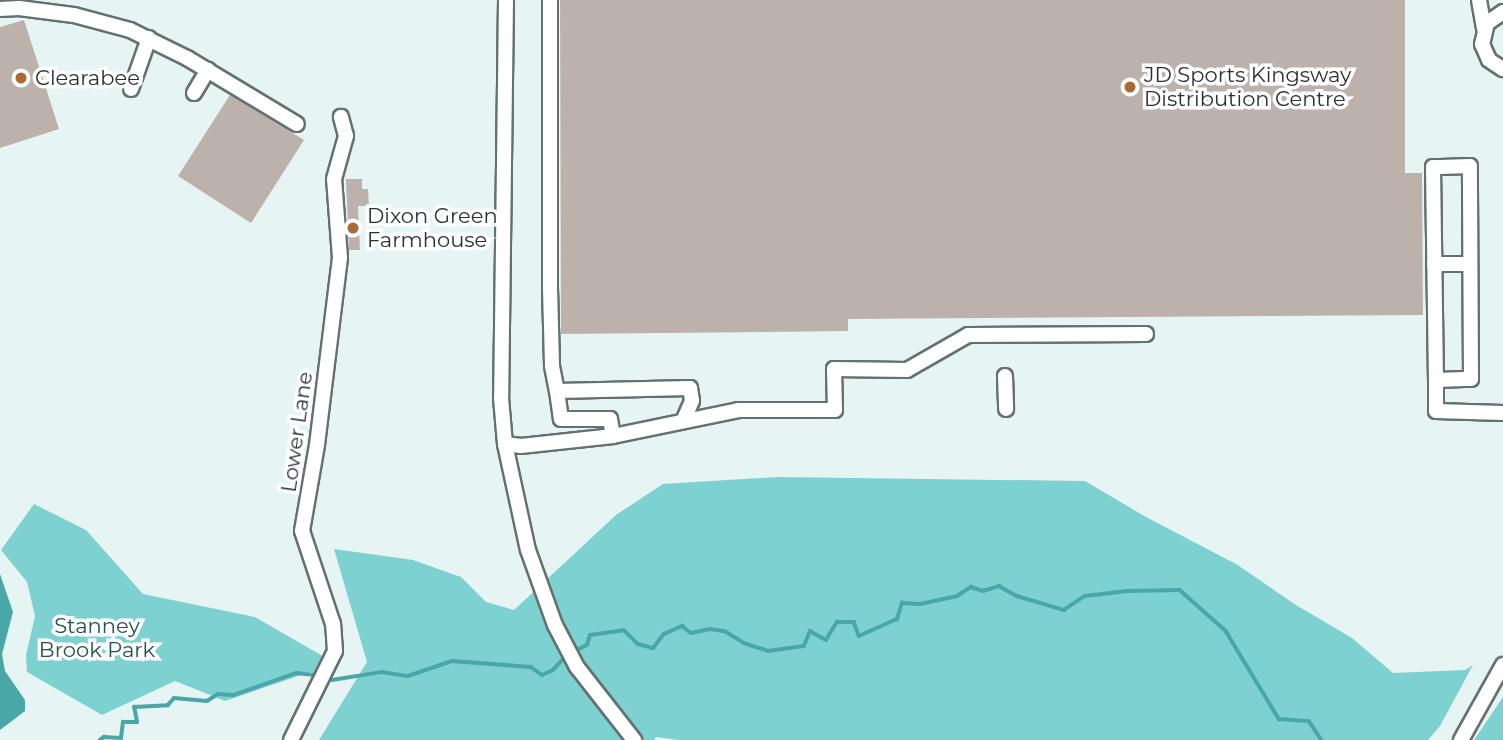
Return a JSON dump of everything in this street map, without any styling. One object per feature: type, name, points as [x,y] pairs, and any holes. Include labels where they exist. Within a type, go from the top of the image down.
[{"type":"street","points":[[506,0],[500,398],[505,444],[528,550],[565,648],[634,740]]},
{"type":"street","points":[[550,0],[552,366],[561,419],[610,419],[613,436]]},
{"type":"street","points":[[1479,0],[1485,54],[1503,69]]},
{"type":"street","points":[[1498,0],[1503,4]]},
{"type":"street","points":[[0,9],[63,7],[149,38],[297,124]]},
{"type":"street","points":[[1484,29],[1494,16],[1503,12]]},
{"type":"street","points":[[131,89],[149,38]]},
{"type":"street","points":[[194,93],[208,70]]},
{"type":"street","name":"Lower Lane","points":[[290,740],[335,651],[333,624],[302,531],[317,445],[340,258],[334,179],[346,136],[341,117]]},
{"type":"street","points":[[1436,380],[1471,379],[1470,166],[1433,167],[1436,411],[1503,413]]},
{"type":"street","points":[[1434,264],[1470,264]]},
{"type":"street","points":[[505,444],[522,446],[613,436],[684,419],[738,410],[835,410],[834,369],[907,370],[968,335],[1146,334]]},
{"type":"street","points":[[1005,376],[1006,409]]},
{"type":"street","points":[[557,391],[690,388],[692,401],[684,419]]},
{"type":"street","points":[[1461,740],[1503,665]]},
{"type":"green space","points":[[778,477],[1085,481],[1146,517],[1236,564],[1296,605],[1352,638],[1393,673],[1465,670],[1473,665],[1440,726],[1428,740],[679,740],[656,737],[654,740],[319,740],[367,662],[334,549],[413,560],[461,577],[486,602],[514,610],[616,515],[663,484]]},
{"type":"green space","name":"Stanney Brook Park","points":[[34,504],[86,530],[143,594],[255,617],[326,658],[323,675],[310,672],[225,701],[175,681],[102,715],[27,672],[26,655],[35,616],[27,582],[1,550]]},
{"type":"green space","points":[[1503,697],[1503,740],[1474,740]]},
{"type":"shaded area","points":[[0,574],[13,612],[2,654],[5,671],[25,700],[25,711],[0,730]]},
{"type":"building","name":"JD Sports Kingsway Distribution Centre","points":[[560,0],[1405,0],[1405,173],[1422,173],[1423,315],[848,319],[848,331],[561,334]]},
{"type":"building","name":"Clearabee","points":[[24,20],[59,129],[0,148],[0,27]]},
{"type":"building","points":[[230,95],[304,140],[251,223],[178,176]]},
{"type":"building","name":"Dixon Green Farmhouse","points":[[346,179],[362,179],[362,189],[368,189],[369,206],[358,206],[360,250],[349,250]]},
{"type":"waterway","points":[[575,651],[587,645],[590,635],[624,630],[638,644],[653,648],[664,634],[682,626],[691,633],[710,629],[725,631],[744,643],[768,651],[804,646],[810,631],[826,640],[837,622],[854,622],[859,636],[897,619],[902,603],[920,604],[957,596],[971,587],[983,591],[999,586],[1017,596],[1064,610],[1085,596],[1127,591],[1180,590],[1226,631],[1279,719],[1309,721],[1322,740]]},
{"type":"waterway","points":[[332,680],[382,672],[408,676],[452,661],[531,667],[542,675],[553,670],[568,654]]},
{"type":"waterway","points":[[100,740],[104,737],[121,738],[123,722],[137,722],[134,707],[168,705],[174,698],[207,701],[218,694],[234,695],[296,673],[315,675]]},
{"type":"place","name":"Clearabee","points":[[21,78]]},
{"type":"place","name":"JD Sports Kingsway Distribution Centre","points":[[1130,87]]},
{"type":"place","name":"Dixon Green Farmhouse","points":[[353,228]]}]
